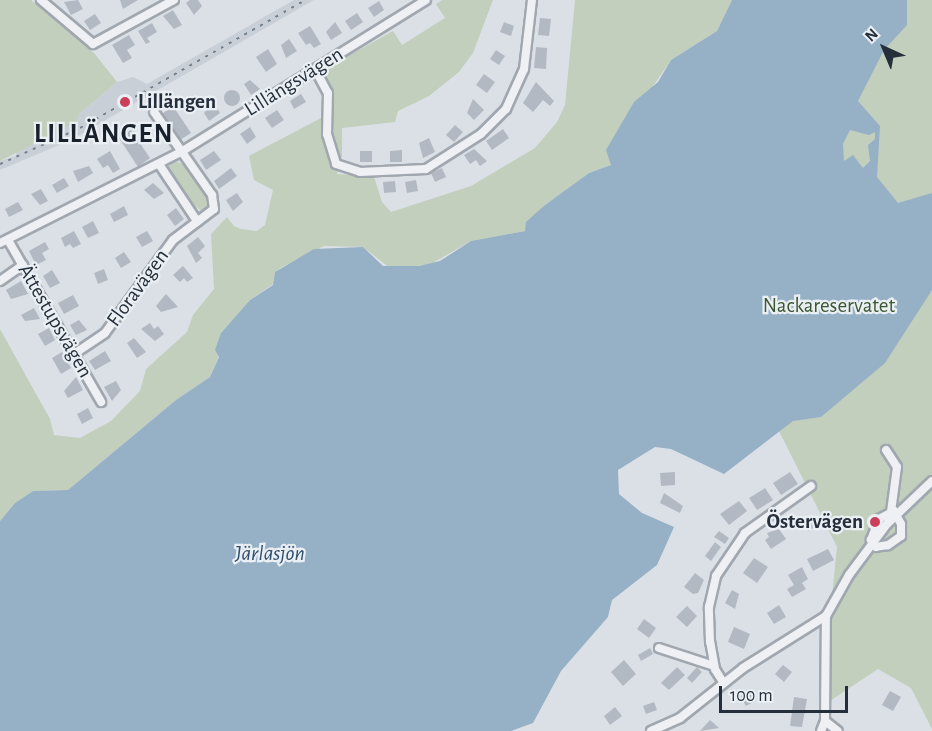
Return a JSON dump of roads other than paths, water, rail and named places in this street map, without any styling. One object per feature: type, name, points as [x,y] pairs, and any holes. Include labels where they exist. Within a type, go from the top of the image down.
[{"type":"street","points":[[41,0],[93,44],[174,0]]},
{"type":"street","name":"Lillängsvägen","points":[[4,241],[181,152],[426,0]]},
{"type":"street","points":[[315,69],[328,93],[327,134],[336,164],[360,172],[426,169],[481,134],[506,110],[524,69],[532,0]]},
{"type":"street","points":[[154,112],[181,152]]},
{"type":"street","name":"Floravägen","points":[[74,354],[105,333],[160,255],[214,209],[215,202],[181,152]]},
{"type":"street","points":[[159,164],[199,220]]},
{"type":"street","name":"Ättestupsvägen","points":[[4,241],[22,265],[101,402]]},
{"type":"street","points":[[0,280],[22,265]]},
{"type":"street","points":[[872,544],[880,548],[901,536],[894,513],[897,467],[886,450]]},
{"type":"street","points":[[651,731],[680,718],[723,682],[826,616],[894,513],[932,481]]},
{"type":"street","points":[[723,682],[714,666],[709,607],[716,576],[745,533],[811,486]]},
{"type":"street","points":[[821,731],[825,721],[826,616]]},
{"type":"street","points":[[659,648],[714,666]]},
{"type":"street","points":[[825,721],[838,731]]},
{"type":"water","name":"Järlasjön","points":[[732,0],[907,0],[907,25],[884,50],[858,101],[880,126],[877,177],[898,203],[932,193],[932,290],[885,363],[821,417],[793,421],[724,474],[671,449],[655,447],[618,470],[619,494],[642,513],[674,527],[657,565],[612,600],[608,617],[561,671],[533,723],[511,731],[0,731],[0,521],[15,503],[33,491],[68,490],[176,400],[210,377],[219,357],[215,350],[221,333],[250,300],[273,285],[275,272],[314,249],[363,247],[383,266],[419,266],[440,261],[471,241],[525,231],[526,222],[545,205],[589,173],[611,165],[606,150],[634,102],[658,82],[671,60],[717,31]],"holes":[[[850,130],[869,135],[875,132],[875,139],[868,145],[870,161],[863,168],[853,155],[844,161],[843,144]]]},
{"type":"railway","points":[[0,164],[80,128],[305,0]]},
{"type":"place","name":"Lillängen","points":[[125,102]]},
{"type":"place","name":"Östervägen","points":[[875,522]]},
{"type":"district","name":"LILLÄNGEN","points":[[104,134]]},
{"type":"park label","name":"Nackareservatet","points":[[829,306]]}]
